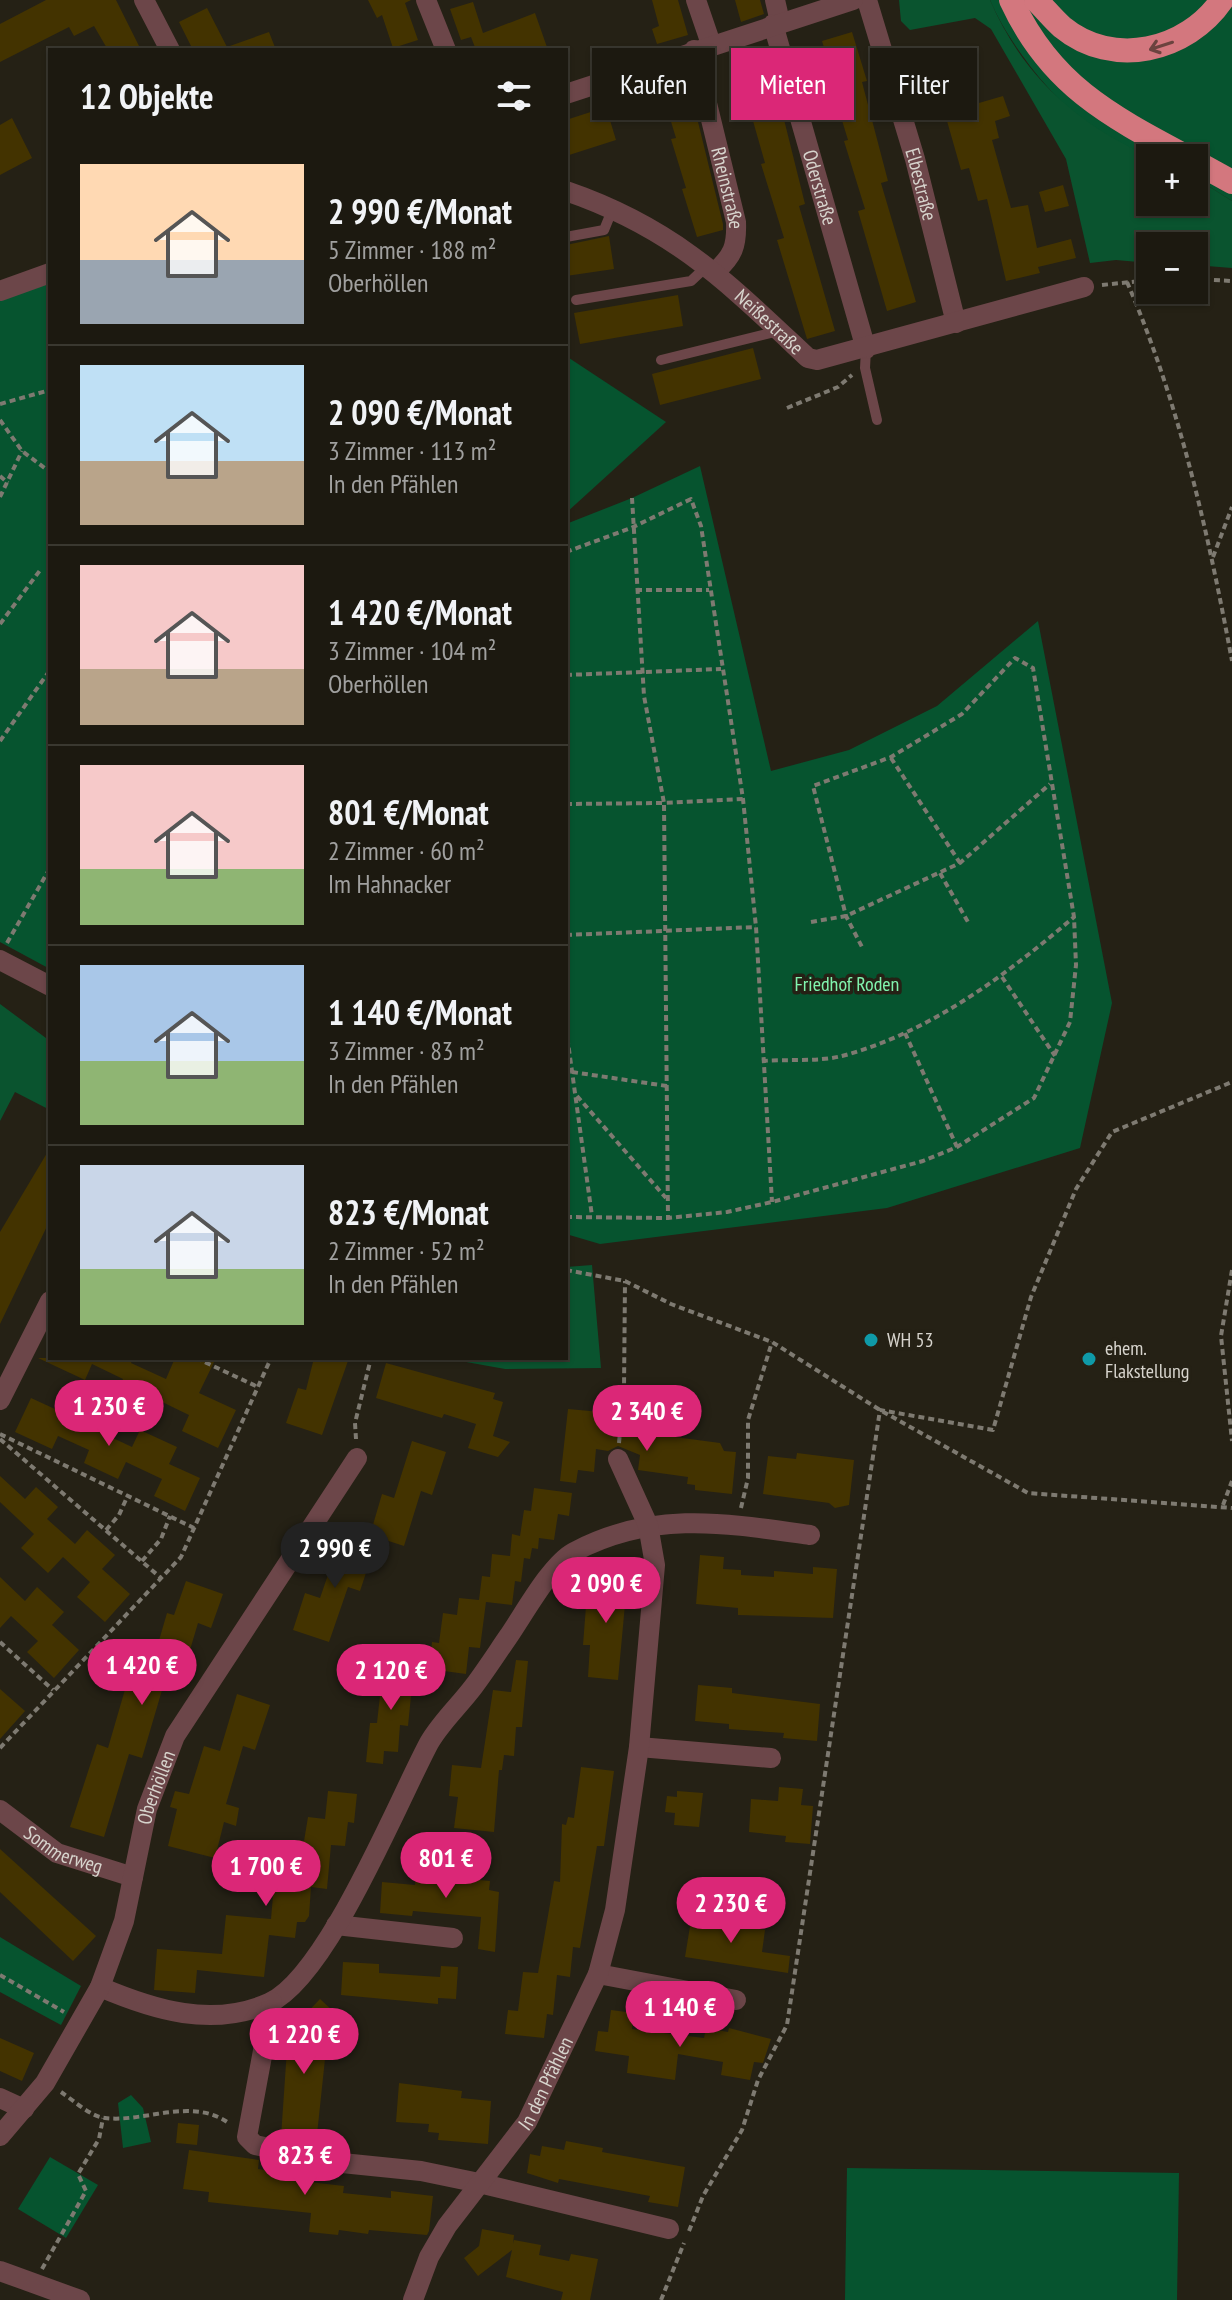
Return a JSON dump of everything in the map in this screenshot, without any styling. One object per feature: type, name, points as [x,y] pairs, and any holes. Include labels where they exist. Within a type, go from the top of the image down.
[{"type":"highway","points":[[1011,0],[1036,48],[1064,80],[1100,109],[1164,144]]},
{"type":"highway","points":[[1036,0],[1063,28],[1089,43],[1120,50],[1147,50],[1193,31],[1222,0]]},
{"type":"highway","points":[[1208,168],[1232,182]]},
{"type":"street","points":[[144,0],[169,48]]},
{"type":"street","points":[[426,0],[445,48]]},
{"type":"street","name":"Rheinstraße","points":[[696,0],[702,47],[736,222],[737,244],[729,260],[711,269]]},
{"type":"street","name":"Oderstraße","points":[[775,0],[777,23],[866,349]]},
{"type":"street","points":[[568,93],[853,0]]},
{"type":"street","name":"Elbestraße","points":[[867,0],[915,159],[956,323]]},
{"type":"street","name":"Neißestraße","points":[[568,192],[648,225],[711,269],[808,358],[817,360],[1084,287]]},
{"type":"street","points":[[0,291],[48,274]]},
{"type":"street","points":[[3,952],[48,985]]},
{"type":"street","points":[[0,1400],[48,1305]]},
{"type":"street","name":"Oberhöllen","points":[[0,2136],[45,2083],[100,1987],[117,1944],[147,1809],[175,1736],[357,1458]]},
{"type":"street","name":"In den Pfählen","points":[[413,2300],[429,2257],[479,2183],[527,2122],[598,1974],[617,1896],[639,1747],[654,1595],[653,1545],[648,1525],[618,1459]]},
{"type":"street","points":[[100,1987],[136,2003],[184,2014],[216,2016],[272,2002],[308,1966],[336,1925],[431,1739],[472,1688],[551,1576],[575,1552],[648,1525],[673,1522],[737,1525],[810,1535]]},
{"type":"street","points":[[639,1747],[771,1758]]},
{"type":"street","name":"Sommerweg","points":[[0,1810],[36,1841],[57,1853],[133,1877]]},
{"type":"street","points":[[336,1925],[453,1938]]},
{"type":"street","points":[[598,1974],[736,2000]]},
{"type":"street","points":[[272,2002],[247,2137],[255,2145],[342,2163],[421,2171],[669,2229]]},
{"type":"street","points":[[0,2098],[24,2109]]},
{"type":"street","points":[[0,2271],[80,2300]]},
{"type":"lane","points":[[568,237],[604,230],[613,208]]},
{"type":"lane","points":[[576,300],[691,281],[711,269]]},
{"type":"lane","points":[[661,360],[779,331]]},
{"type":"lane","points":[[866,349],[865,368],[877,420]]},
{"type":"path","points":[[1208,280],[1232,281]]},
{"type":"path","points":[[1084,287],[1136,281]]},
{"type":"path","points":[[1127,282],[1157,352],[1212,560],[1232,661]]},
{"type":"path","points":[[787,408],[838,387],[853,374],[866,349]]},
{"type":"path","points":[[0,404],[48,391]]},
{"type":"path","points":[[0,420],[22,451],[48,470]]},
{"type":"path","points":[[0,497],[22,451]]},
{"type":"path","points":[[0,476],[8,483]]},
{"type":"path","points":[[632,498],[631,528],[643,673],[664,803],[668,1218]]},
{"type":"path","points":[[568,551],[631,528],[691,499],[701,526],[743,799],[756,927],[772,1202]]},
{"type":"path","points":[[1212,560],[1232,507]]},
{"type":"path","points":[[0,624],[41,569]]},
{"type":"path","points":[[636,590],[709,590]]},
{"type":"path","points":[[568,1217],[668,1218],[727,1212],[772,1202],[923,1161],[957,1147],[1034,1098],[1070,1022],[1076,965],[1074,917],[1033,668],[1015,658],[962,714],[891,757],[813,786],[846,916],[862,947]]},
{"type":"path","points":[[568,675],[721,669]]},
{"type":"path","points":[[0,741],[48,673]]},
{"type":"path","points":[[891,757],[960,863]]},
{"type":"path","points":[[811,922],[846,916],[960,863],[1050,784]]},
{"type":"path","points":[[568,804],[743,799]]},
{"type":"path","points":[[3,952],[48,872]]},
{"type":"path","points":[[940,873],[968,922]]},
{"type":"path","points":[[762,1061],[840,1056],[905,1033],[1002,977],[1074,917]]},
{"type":"path","points":[[568,935],[756,927]]},
{"type":"path","points":[[1002,977],[1055,1056]]},
{"type":"path","points":[[905,1033],[957,1147]]},
{"type":"path","points":[[568,1043],[592,1217]]},
{"type":"path","points":[[572,1072],[667,1086]]},
{"type":"path","points":[[880,1410],[993,1430],[1031,1297],[1076,1189],[1112,1132],[1232,1082]]},
{"type":"path","points":[[575,1093],[668,1199]]},
{"type":"path","points":[[568,1270],[625,1281],[671,1304],[772,1342],[880,1410],[1028,1493],[1232,1508]]},
{"type":"path","points":[[1232,1270],[1221,1336],[1232,1441]]},
{"type":"path","points":[[618,1459],[624,1390],[625,1281]]},
{"type":"path","points":[[737,1525],[748,1478],[748,1420],[772,1342]]},
{"type":"path","points":[[200,1360],[258,1387]]},
{"type":"path","points":[[0,1748],[181,1557],[270,1360]]},
{"type":"path","points":[[357,1458],[355,1423],[371,1360]]},
{"type":"path","points":[[661,2300],[703,2196],[742,2130],[758,2080],[787,2025],[880,1410]]},
{"type":"path","points":[[0,1436],[194,1528]]},
{"type":"path","points":[[0,1436],[161,1578]]},
{"type":"path","points":[[1223,1506],[1232,1481]]},
{"type":"path","points":[[106,1531],[119,1515],[128,1495]]},
{"type":"path","points":[[141,1561],[161,1539],[170,1516]]},
{"type":"path","points":[[0,1642],[53,1690]]},
{"type":"path","points":[[0,1975],[82,2022]]},
{"type":"path","points":[[45,2083],[103,2118],[197,2112],[222,2118],[247,2137]]},
{"type":"path","points":[[34,2284],[86,2191],[78,2174],[99,2139],[103,2118]]},
{"type":"green space","points":[[899,0],[990,0],[1019,52],[1056,96],[1101,131],[1136,149],[1136,216],[1208,216],[1208,186],[1232,201],[1232,268],[1208,266],[1208,232],[1136,232],[1136,262],[1090,263],[1066,159],[991,29],[975,18],[910,30],[901,21]]},
{"type":"green space","points":[[990,0],[1232,0],[1232,201],[1208,186],[1208,144],[1136,144],[1136,152],[1106,138],[1057,97],[1001,23]]},
{"type":"green space","points":[[48,284],[48,968],[0,942],[0,300]]},
{"type":"green space","points":[[568,357],[666,422],[568,511]]},
{"type":"green space","name":"Friedhof Roden","points":[[700,466],[771,771],[849,750],[937,706],[1038,621],[1112,1003],[1080,1148],[887,1208],[600,1244],[568,1235],[568,523]]},
{"type":"green space","points":[[0,1004],[48,1040],[48,1109],[15,1092],[0,1121]]},
{"type":"green space","points":[[592,1265],[601,1368],[505,1369],[455,1360],[568,1360],[568,1267]]},
{"type":"green space","points":[[0,1937],[81,1986],[61,2025],[0,1992]]},
{"type":"green space","points":[[131,2095],[143,2108],[151,2142],[123,2148],[118,2103]]},
{"type":"green space","points":[[50,2157],[98,2185],[66,2238],[18,2209]]},
{"type":"green space","points":[[847,2168],[1179,2173],[1177,2300],[845,2300]]},
{"type":"building","points":[[46,0],[116,0],[140,48],[107,48],[94,26],[74,36],[69,27],[0,62],[0,24]]},
{"type":"building","points":[[368,0],[411,0],[405,3],[418,40],[393,48],[382,15],[377,18]]},
{"type":"building","points":[[652,0],[678,0],[688,35],[657,44],[652,29],[659,26]]},
{"type":"building","points":[[735,0],[760,0],[764,14],[741,22]]},
{"type":"building","points":[[473,2],[483,33],[535,13],[547,48],[475,48],[471,37],[461,40],[450,9]]},
{"type":"building","points":[[207,8],[227,47],[269,32],[275,48],[192,48],[179,22]]},
{"type":"building","points":[[852,32],[867,81],[862,82],[888,181],[881,183],[916,302],[887,311],[858,211],[865,209],[844,141],[848,140],[842,120],[854,120],[854,48],[824,48],[822,41]]},
{"type":"building","points":[[1003,96],[1010,116],[995,121],[999,138],[992,140],[1011,208],[1028,205],[1037,248],[1071,239],[1076,258],[1038,267],[1040,273],[1006,281],[987,199],[978,201],[969,168],[961,170],[947,120],[977,120],[977,104]]},
{"type":"building","points":[[592,112],[592,120],[610,120],[616,140],[568,155],[568,119]]},
{"type":"building","points":[[12,118],[32,158],[0,175],[0,125]]},
{"type":"building","points":[[670,120],[698,120],[723,230],[697,237],[671,139],[676,138]]},
{"type":"building","points":[[753,120],[784,120],[805,204],[799,206],[835,331],[807,339],[777,240],[784,238],[761,164],[765,163]]},
{"type":"building","points":[[1063,185],[1069,206],[1045,212],[1039,192]]},
{"type":"building","points":[[609,236],[614,269],[568,276],[568,245]]},
{"type":"building","points":[[678,295],[683,326],[580,344],[574,313]]},
{"type":"building","points":[[753,348],[761,379],[660,405],[652,374]]},
{"type":"building","points":[[48,1151],[48,1224],[0,1324],[0,1232]]},
{"type":"building","points":[[38,1358],[132,1360],[131,1363],[166,1379],[174,1360],[215,1360],[199,1393],[236,1410],[218,1448],[182,1431],[189,1415],[156,1399],[149,1414],[115,1398],[123,1379],[92,1364],[85,1380]]},
{"type":"building","points":[[314,1360],[348,1360],[322,1435],[286,1423],[298,1388],[306,1390]]},
{"type":"building","points":[[386,1363],[495,1393],[493,1399],[503,1402],[493,1436],[510,1442],[498,1457],[468,1448],[476,1424],[444,1414],[442,1418],[376,1398]]},
{"type":"building","points":[[31,1398],[68,1415],[75,1400],[106,1414],[98,1431],[132,1447],[140,1430],[177,1447],[169,1464],[200,1478],[185,1511],[154,1496],[162,1479],[126,1462],[118,1479],[84,1463],[89,1450],[58,1436],[52,1449],[15,1432]]},
{"type":"building","points":[[568,1409],[601,1412],[599,1427],[720,1443],[724,1451],[736,1452],[732,1494],[695,1490],[695,1485],[687,1484],[688,1477],[638,1470],[640,1455],[618,1446],[608,1451],[596,1449],[594,1472],[578,1470],[576,1483],[560,1481]]},
{"type":"building","points":[[412,1441],[446,1452],[432,1495],[421,1491],[404,1546],[370,1535],[382,1494],[394,1498]]},
{"type":"building","points":[[797,1453],[854,1460],[849,1505],[835,1508],[829,1503],[763,1494],[768,1456],[796,1459]]},
{"type":"building","points":[[0,1476],[25,1499],[36,1487],[58,1507],[47,1519],[75,1544],[87,1530],[115,1555],[102,1569],[130,1594],[105,1622],[77,1597],[90,1582],[63,1557],[48,1573],[21,1548],[34,1534],[0,1502]]},
{"type":"building","points":[[534,1488],[572,1493],[569,1516],[558,1514],[554,1540],[539,1538],[538,1549],[532,1548],[530,1559],[524,1558],[521,1582],[515,1581],[512,1605],[486,1602],[480,1648],[469,1647],[466,1674],[429,1669],[432,1642],[439,1643],[443,1613],[457,1615],[459,1598],[479,1600],[482,1576],[490,1577],[492,1554],[510,1556],[512,1534],[520,1536],[524,1510],[531,1511]]},
{"type":"building","points":[[360,1537],[376,1543],[360,1591],[348,1587],[329,1642],[293,1630],[305,1593],[320,1598],[339,1543],[356,1548]]},
{"type":"building","points":[[700,1555],[724,1557],[723,1569],[741,1570],[741,1575],[774,1577],[774,1571],[813,1574],[813,1567],[837,1569],[833,1618],[738,1615],[738,1608],[696,1604]]},
{"type":"building","points":[[606,1565],[625,1567],[623,1583],[627,1583],[618,1680],[588,1677],[590,1645],[583,1645],[586,1606],[594,1607],[597,1580],[604,1581]]},
{"type":"building","points":[[0,1577],[25,1601],[37,1587],[64,1612],[52,1625],[79,1650],[54,1678],[27,1652],[38,1641],[11,1616],[0,1628]]},
{"type":"building","points":[[186,1581],[223,1594],[211,1628],[198,1623],[182,1677],[171,1673],[169,1681],[165,1680],[142,1758],[129,1754],[104,1837],[70,1827],[97,1744],[108,1748],[133,1662],[151,1668],[167,1613],[174,1615]]},
{"type":"building","points":[[516,1660],[528,1661],[522,1727],[516,1727],[514,1756],[504,1755],[502,1770],[499,1770],[494,1832],[454,1828],[458,1797],[449,1796],[452,1765],[481,1768],[493,1690],[511,1692]]},
{"type":"building","points":[[387,1663],[414,1666],[408,1726],[400,1725],[398,1752],[384,1751],[383,1764],[366,1762],[370,1723],[377,1723],[382,1677],[385,1677]]},
{"type":"building","points":[[698,1685],[732,1688],[732,1693],[820,1704],[817,1741],[783,1738],[784,1733],[729,1729],[729,1724],[695,1721]]},
{"type":"building","points":[[0,1689],[25,1711],[0,1739]]},
{"type":"building","points":[[237,1694],[270,1705],[255,1750],[243,1746],[226,1804],[239,1808],[236,1826],[224,1822],[215,1858],[168,1846],[177,1809],[170,1807],[175,1791],[189,1794],[204,1746],[220,1751]]},
{"type":"building","points":[[581,1767],[614,1771],[604,1846],[597,1846],[580,1948],[573,1947],[570,1977],[557,1975],[553,2015],[547,2014],[544,2038],[505,2034],[508,2010],[518,2011],[523,1972],[538,1973],[554,1881],[560,1882],[562,1824],[566,1825],[568,1817],[574,1818]]},
{"type":"building","points":[[779,1787],[803,1789],[801,1805],[813,1806],[810,1844],[785,1842],[786,1836],[749,1832],[751,1799],[778,1801]]},
{"type":"building","points":[[328,1791],[357,1794],[354,1823],[348,1822],[345,1846],[331,1845],[327,1889],[311,1887],[309,1916],[305,1922],[297,1922],[295,1938],[269,1935],[264,1977],[197,1970],[195,1993],[154,1990],[157,1949],[222,1954],[226,1915],[271,1919],[274,1884],[292,1885],[298,1840],[304,1841],[308,1817],[325,1819]]},
{"type":"building","points":[[677,1791],[703,1793],[699,1827],[674,1825],[675,1813],[665,1812],[667,1796],[677,1797]]},
{"type":"building","points":[[0,1849],[96,1936],[73,1961],[0,1892]]},
{"type":"building","points":[[441,1868],[458,1869],[458,1878],[490,1881],[489,1890],[499,1892],[495,1952],[478,1949],[481,1917],[413,1911],[412,1916],[380,1913],[382,1882],[415,1885],[416,1870],[441,1871]]},
{"type":"building","points":[[692,1914],[715,1917],[714,1923],[765,1930],[762,1952],[790,1956],[788,1973],[685,1957]]},
{"type":"building","points":[[343,1962],[379,1964],[379,1973],[440,1977],[441,1966],[458,1967],[456,1999],[438,1998],[438,2004],[341,1995]]},
{"type":"building","points":[[320,1999],[333,2011],[323,2021],[321,2059],[325,2059],[316,2144],[281,2137],[289,2020],[299,2021]]},
{"type":"building","points":[[611,2010],[634,2013],[632,2029],[704,2038],[706,2028],[728,2032],[729,2028],[771,2039],[763,2063],[754,2062],[750,2080],[721,2075],[723,2062],[678,2054],[675,2080],[627,2073],[629,2056],[595,2051],[598,2031],[608,2032]]},
{"type":"building","points":[[0,2038],[34,2053],[22,2081],[0,2071]]},
{"type":"building","points":[[399,2083],[462,2091],[461,2098],[491,2101],[488,2144],[438,2140],[439,2133],[428,2132],[429,2124],[396,2122]]},
{"type":"building","points":[[178,2123],[199,2125],[197,2145],[176,2143]]},
{"type":"building","points":[[566,2141],[603,2148],[602,2152],[685,2167],[678,2207],[648,2202],[650,2196],[559,2179],[558,2183],[527,2173],[530,2154],[540,2156],[542,2146],[564,2150]]},
{"type":"building","points":[[189,2150],[259,2160],[258,2169],[302,2178],[301,2181],[344,2186],[343,2193],[391,2198],[391,2191],[433,2196],[429,2231],[427,2235],[369,2230],[368,2234],[339,2230],[338,2235],[309,2232],[311,2213],[208,2202],[209,2192],[183,2189]]},
{"type":"building","points":[[482,2229],[514,2235],[513,2244],[514,2240],[541,2245],[539,2255],[569,2261],[571,2254],[598,2259],[590,2300],[561,2300],[563,2292],[506,2277],[512,2250],[478,2276],[464,2258],[479,2246]]},
{"type":"place","name":"WH 53","points":[[871,1340]]},
{"type":"place","name":"ehem. Flakstellung","points":[[1089,1359]]}]
